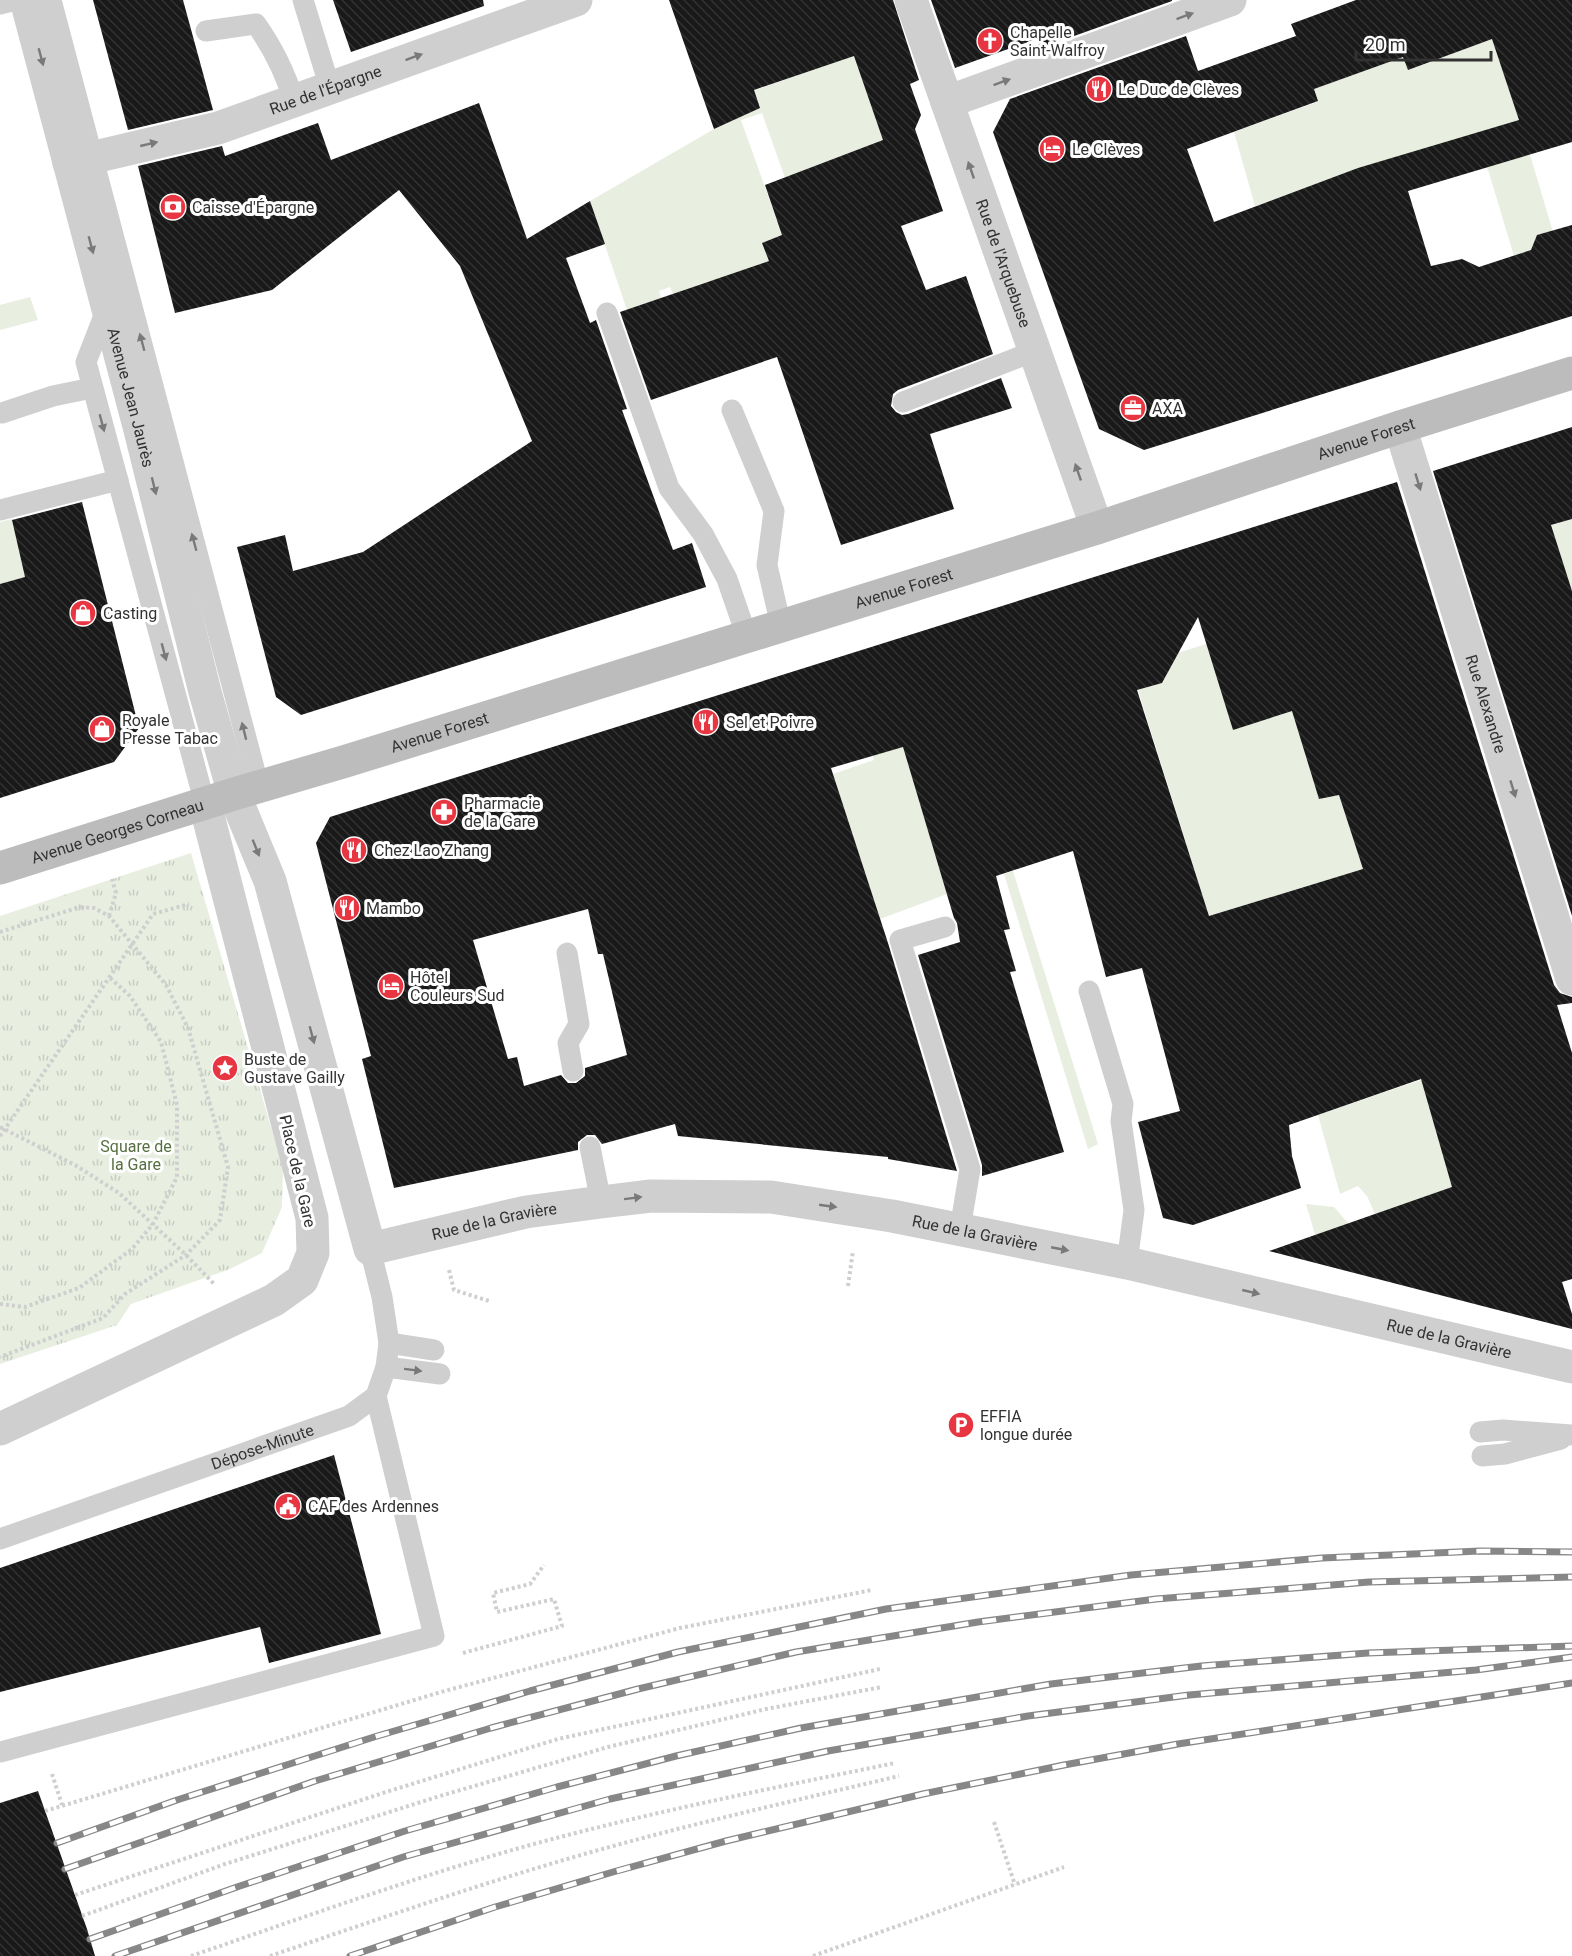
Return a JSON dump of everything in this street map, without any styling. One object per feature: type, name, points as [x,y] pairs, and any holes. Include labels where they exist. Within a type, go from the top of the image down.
[{"type":"main road","name":"Avenue Forest","points":[[233,795],[1097,528],[1400,427],[1572,373]]},
{"type":"main road","name":"Avenue Georges Corneau","points":[[0,868],[233,795]]},
{"type":"street","name":"Avenue Jean Jaurès","points":[[26,0],[80,160],[108,308],[233,795]]},
{"type":"street","name":"Rue de l'Épargne","points":[[80,160],[218,128],[330,88],[494,14],[576,0]]},
{"type":"street","name":"Rue de l'Arquebuse","points":[[911,0],[1097,528]]},
{"type":"street","points":[[947,102],[1230,0]]},
{"type":"street","name":"Rue Alexandre","points":[[1400,427],[1572,979]]},
{"type":"street","points":[[233,795],[270,881],[370,1249]]},
{"type":"street","name":"Place de la Gare","points":[[0,1429],[274,1300],[302,1280],[313,1253],[312,1218],[233,795]]},
{"type":"street","name":"Rue de la Gravière","points":[[370,1249],[526,1212],[601,1202],[651,1196],[771,1197],[892,1216],[1127,1263],[1572,1367]]},
{"type":"lane","points":[[0,4],[16,0]]},
{"type":"lane","points":[[51,0],[80,160],[233,795]]},
{"type":"lane","points":[[303,0],[330,88]]},
{"type":"lane","points":[[206,31],[256,24],[271,45],[286,74],[294,100]]},
{"type":"lane","points":[[108,308],[86,362],[92,388],[118,480],[233,795]]},
{"type":"lane","points":[[607,314],[669,488],[703,534],[727,579],[747,637]]},
{"type":"lane","points":[[903,402],[1035,351]]},
{"type":"lane","points":[[1,415],[53,396],[92,388]]},
{"type":"lane","points":[[732,410],[774,511],[768,565],[781,626]]},
{"type":"lane","points":[[0,510],[118,480]]},
{"type":"lane","points":[[945,927],[900,940],[970,1169],[960,1229]]},
{"type":"lane","points":[[567,953],[579,1024],[568,1043],[573,1071]]},
{"type":"lane","points":[[1089,991],[1123,1104],[1121,1120],[1134,1210],[1127,1263]]},
{"type":"lane","points":[[590,1147],[601,1202]]},
{"type":"lane","points":[[0,1752],[434,1636],[376,1396],[386,1367],[388,1343],[382,1297],[370,1249]]},
{"type":"lane","points":[[388,1343],[434,1350]]},
{"type":"lane","points":[[386,1367],[440,1374]]},
{"type":"lane","name":"Dépose-Minute","points":[[0,1539],[349,1416],[376,1396]]},
{"type":"lane","points":[[1480,1432],[1503,1430],[1572,1436]]},
{"type":"lane","points":[[1482,1456],[1505,1454],[1572,1436]]},
{"type":"path","points":[[109,915],[116,893],[112,879]]},
{"type":"path","points":[[0,1136],[2,1128],[153,914],[194,903]]},
{"type":"path","points":[[0,932],[80,907],[94,908],[109,915],[166,985],[188,1028],[228,1167],[220,1220],[186,1255],[125,1294],[103,1318],[0,1357]]},
{"type":"path","points":[[0,1304],[25,1307],[79,1288],[132,1249],[153,1224],[177,1177],[177,1105],[161,1041],[130,996],[109,977]]},
{"type":"path","points":[[2,1128],[75,1165],[110,1187],[186,1255],[243,1314]]},
{"type":"path","points":[[448,1262],[454,1290],[489,1301]]},
{"type":"path","points":[[45,1811],[441,1692],[669,1631],[872,1590]]},
{"type":"path","points":[[75,1895],[386,1792],[558,1739],[880,1669]]},
{"type":"path","points":[[82,1916],[225,1864],[440,1796],[608,1747],[766,1709],[882,1687]]},
{"type":"path","points":[[190,1956],[370,1895],[543,1842],[676,1809],[895,1763]]},
{"type":"path","points":[[270,1956],[466,1889],[582,1855],[720,1818],[899,1776]]},
{"type":"path","points":[[994,1822],[1015,1885]]},
{"type":"path","points":[[813,1956],[1064,1867]]},
{"type":"green space","points":[[1492,39],[1520,121],[1556,242],[1514,256],[1477,133],[1255,206],[1234,132],[1317,102],[1314,89],[1403,57],[1408,70]]},
{"type":"green space","points":[[851,45],[884,140],[785,178],[762,113],[741,120],[777,221],[811,208],[772,266],[749,275],[709,281],[673,294],[670,287],[659,291],[661,298],[627,310],[590,201],[714,129],[733,98],[796,76]]},
{"type":"green space","points":[[30,297],[38,320],[0,330],[0,305]]},
{"type":"green space","points":[[12,519],[25,577],[8,582],[0,713],[0,522]]},
{"type":"green space","points":[[1572,519],[1572,591],[1550,526]]},
{"type":"green space","points":[[1206,644],[1311,704],[1326,747],[1305,754],[1319,798],[1339,795],[1363,869],[1209,916],[1138,690],[1163,682],[1167,675],[1162,658]]},
{"type":"green space","points":[[866,736],[885,752],[903,747],[947,894],[880,919],[833,774],[874,760]]},
{"type":"green space","name":"Square de la Gare","points":[[191,853],[283,1168],[282,1207],[262,1253],[230,1269],[131,1304],[117,1325],[0,1364],[0,916]]},
{"type":"green space","points":[[1013,871],[1098,1144],[1088,1149],[1004,874]]},
{"type":"green space","points":[[1421,1080],[1518,1178],[1404,1204],[1375,1214],[1367,1196],[1358,1186],[1340,1194],[1318,1115]]},
{"type":"green space","points":[[1306,1204],[1334,1207],[1354,1230],[1361,1253],[1354,1273],[1324,1265]]},
{"type":"building","points":[[93,0],[183,0],[213,110],[128,130]]},
{"type":"building","points":[[333,0],[483,0],[484,6],[351,52]]},
{"type":"building","points":[[669,0],[893,0],[919,80],[910,84],[921,115],[915,129],[943,211],[901,226],[926,290],[966,276],[993,354],[898,390],[893,394],[891,406],[902,415],[908,414],[1001,378],[1012,408],[930,434],[954,509],[841,545],[777,357],[651,400],[620,312],[769,261],[762,243],[782,235],[765,185],[883,140],[854,56],[754,90],[760,108],[714,129]]},
{"type":"building","name":"Chapelle Saint-Walfroy","points":[[931,0],[1172,1],[1035,50],[1042,37],[955,68]]},
{"type":"building","points":[[1356,0],[1572,0],[1572,142],[1408,191],[1431,266],[1462,259],[1479,267],[1531,250],[1537,235],[1572,225],[1572,316],[1144,450],[1099,429],[993,132],[1010,99],[1186,36],[1198,71],[1296,36],[1291,24]],"holes":[[[1492,39],[1519,120],[1358,168],[1214,222],[1187,149],[1318,101],[1314,89],[1403,57],[1408,70]]]},
{"type":"building","points":[[479,103],[527,239],[590,201],[605,244],[566,258],[590,323],[596,320],[627,409],[622,410],[673,550],[692,543],[706,587],[301,715],[276,697],[237,547],[285,535],[293,571],[363,552],[532,441],[460,266],[399,190],[272,290],[175,313],[138,166],[222,146],[225,156],[318,123],[331,160]]},
{"type":"building","points":[[1572,427],[1572,519],[1551,525],[1572,591],[1572,916],[1433,471]]},
{"type":"building","points":[[1397,482],[1554,985],[1560,993],[1572,997],[1572,1003],[1557,1005],[1572,1053],[1572,1279],[1562,1282],[1572,1314],[1572,1329],[1269,1251],[1452,1187],[1421,1079],[1289,1125],[1292,1156],[1301,1188],[1193,1225],[1163,1218],[1138,1122],[1180,1111],[1142,968],[1106,977],[1073,851],[996,876],[1010,929],[1004,930],[1016,971],[1010,972],[1064,1152],[982,1176],[982,1165],[918,955],[960,942],[957,923],[903,747],[831,768],[888,943],[957,1171],[888,1159],[888,1157],[678,1136],[675,1124],[602,1144],[595,1135],[587,1135],[578,1142],[578,1150],[394,1188],[362,1059],[371,1056],[316,843],[330,817]],"holes":[[[1198,617],[1233,730],[1292,711],[1319,799],[1339,795],[1363,869],[1209,916],[1137,690],[1162,683]],[[588,909],[598,954],[603,954],[627,1055],[585,1068],[585,1076],[576,1083],[568,1083],[561,1075],[524,1086],[517,1057],[508,1059],[473,940]]]},
{"type":"building","points":[[82,502],[139,728],[114,762],[0,798],[0,584],[25,577],[12,520]]},
{"type":"building","points":[[334,1455],[381,1634],[269,1663],[260,1627],[0,1692],[0,1568]]},
{"type":"building","points":[[38,1791],[95,1956],[0,1956],[0,1803]]},
{"type":"railway","points":[[57,1843],[177,1800],[374,1737],[530,1691],[678,1652],[886,1609],[1131,1575],[1322,1558],[1480,1551],[1572,1552]]},
{"type":"railway","points":[[65,1869],[315,1781],[491,1728],[638,1689],[796,1652],[978,1622],[1156,1599],[1369,1582],[1572,1577]]},
{"type":"railway","points":[[90,1939],[405,1831],[557,1787],[676,1756],[801,1728],[1051,1684],[1201,1666],[1368,1653],[1572,1646]]},
{"type":"railway","points":[[115,1956],[403,1857],[610,1799],[828,1751],[1028,1716],[1189,1695],[1476,1670],[1572,1657]]},
{"type":"railway","points":[[350,1956],[495,1907],[613,1872],[726,1841],[923,1794],[1178,1744],[1572,1683]]},
{"type":"place","name":"Chapelle Saint-Walfroy","points":[[990,41]]},
{"type":"place","name":"Le Duc de Clèves","points":[[1099,89]]},
{"type":"place","name":"Le Clèves","points":[[1052,149]]},
{"type":"place","name":"Caisse d'Épargne","points":[[173,207]]},
{"type":"place","name":"AXA","points":[[1133,408]]},
{"type":"place","name":"Casting","points":[[83,613]]},
{"type":"place","name":"Sel et Poivre","points":[[706,722]]},
{"type":"place","name":"Royale Presse Tabac","points":[[102,729]]},
{"type":"place","name":"Pharmacie de la Gare","points":[[444,812]]},
{"type":"place","name":"Chez Lao Zhang","points":[[354,850]]},
{"type":"place","name":"Mambo","points":[[347,908]]},
{"type":"place","name":"Hôtel Couleurs Sud","points":[[391,986]]},
{"type":"place","name":"Buste de Gustave Gailly","points":[[225,1068]]},
{"type":"place","name":"EFFIA longue durée","points":[[961,1425]]},
{"type":"place","name":"CAF des Ardennes","points":[[288,1506]]}]
